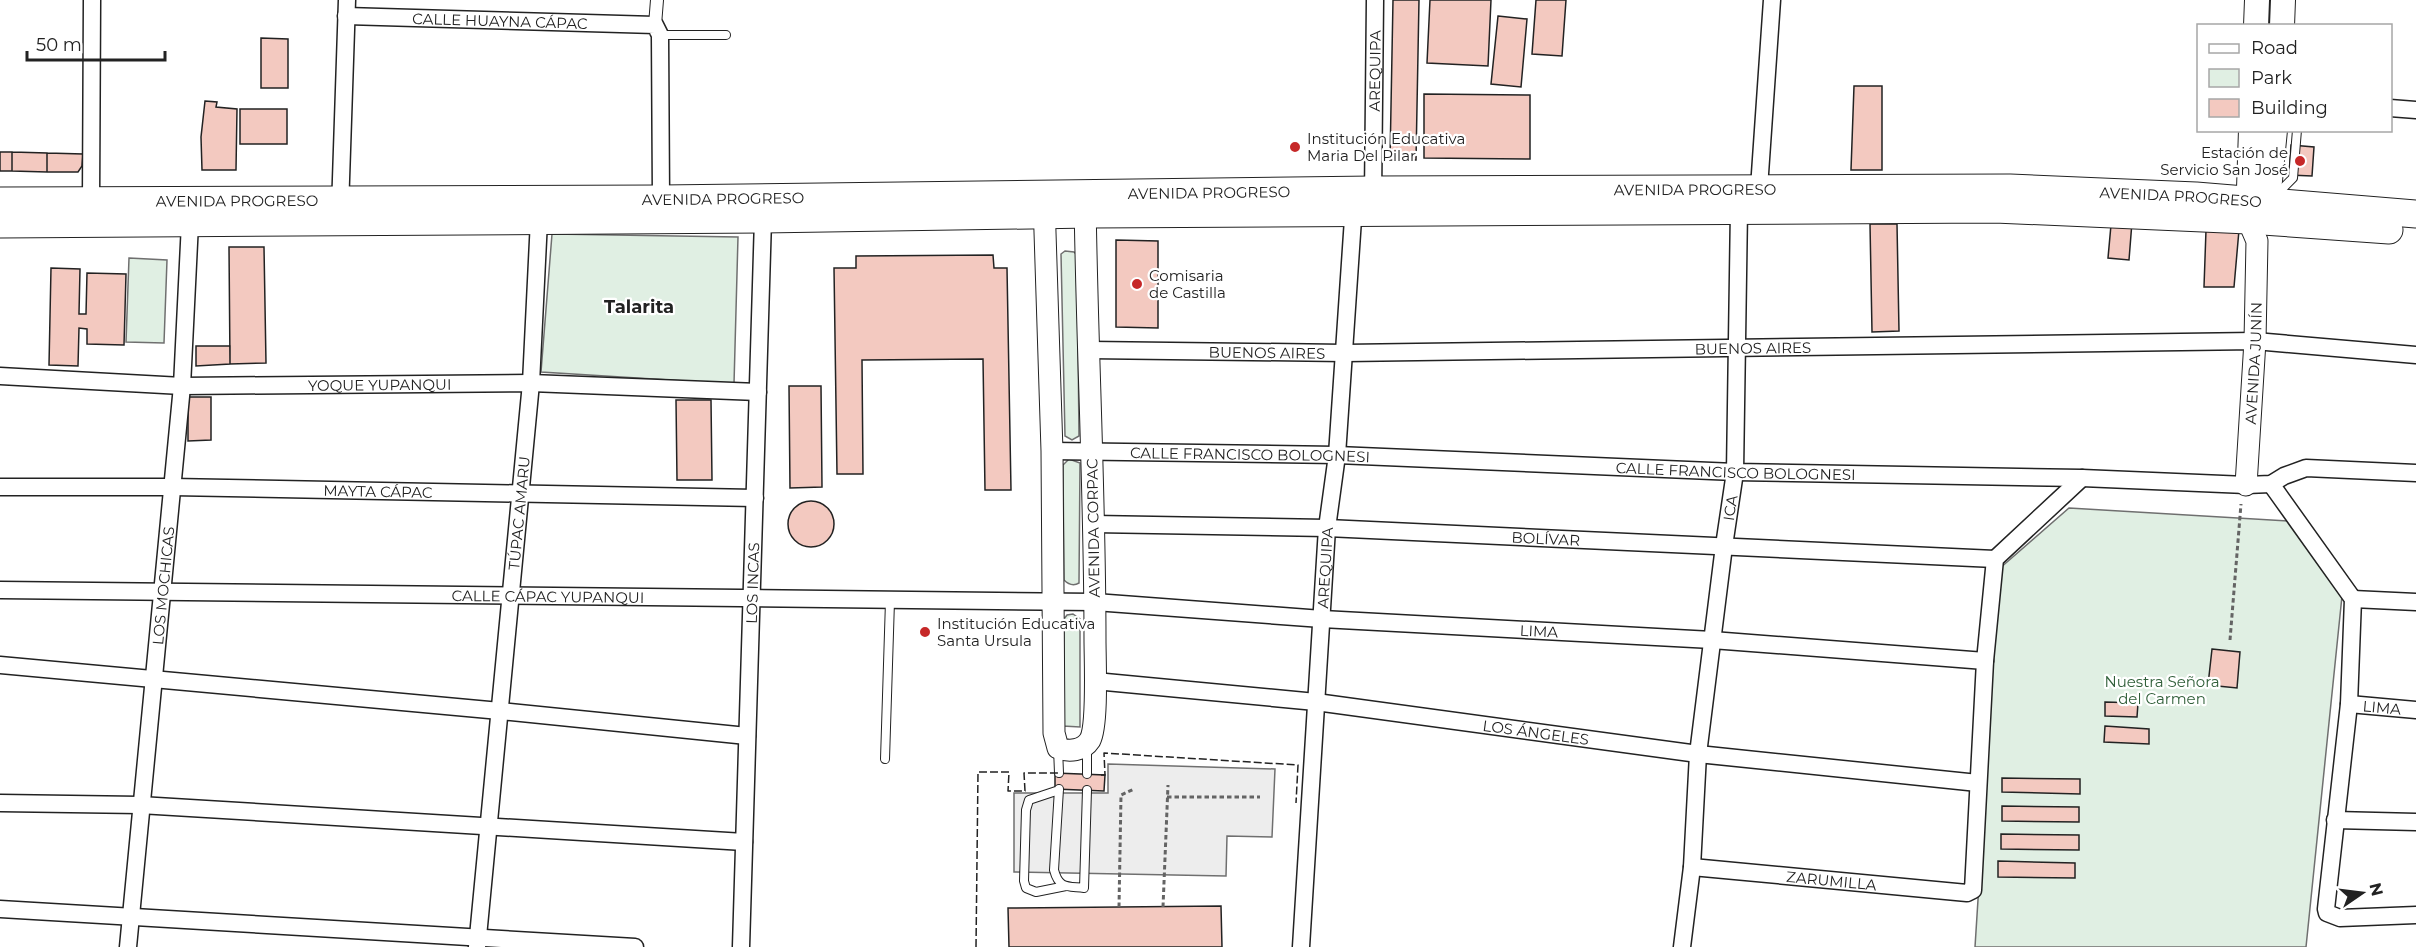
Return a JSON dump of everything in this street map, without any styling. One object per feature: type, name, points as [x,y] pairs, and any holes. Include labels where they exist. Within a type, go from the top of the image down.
[{"type":"main road","points":[[2256,24],[2257,0]]},
{"type":"main road","points":[[2282,24],[2283,0]]},
{"type":"main road","name":"AVENIDA JUNÍN","points":[[2252,132],[2258,217]]},
{"type":"main road","name":"AVENIDA JUNÍN","points":[[2258,217],[2275,132]]},
{"type":"main road","name":"AVENIDA PROGRESO","points":[[1363,202],[1759,188],[2010,188],[2136,193],[2258,217],[2416,232]]},
{"type":"main road","name":"AVENIDA PROGRESO","points":[[0,224],[190,223],[340,211],[661,199],[1044,204],[1363,202],[1739,209],[1995,209],[2258,217],[2416,214]]},
{"type":"main road","name":"AVENIDA PROGRESO","points":[[0,201],[91,201],[539,220],[763,219],[1044,204]]},
{"type":"street","points":[[91,201],[92,0]]},
{"type":"street","points":[[657,0],[661,199]]},
{"type":"street","name":"AREQUIPA","points":[[1301,947],[1327,528],[1337,455],[1345,353],[1363,202],[1375,0]]},
{"type":"street","points":[[1739,209],[1759,188],[1772,0]]},
{"type":"street","points":[[340,211],[346,8]]},
{"type":"street","name":"CALLE HUAYNA CÁPAC","points":[[346,8],[658,30]]},
{"type":"street","points":[[2392,108],[2416,110]]},
{"type":"street","points":[[1044,204],[1052,451],[1054,733],[1058,747],[1073,750],[1087,744]]},
{"type":"street","name":"AVENIDA CORPAC","points":[[1085,204],[1095,602],[1093,732],[1087,744]]},
{"type":"street","name":"ICA","points":[[1682,947],[1692,867],[1698,754],[1735,471],[1739,346],[1739,209]]},
{"type":"street","name":"AVENIDA JUNÍN","points":[[2246,485],[2255,341],[2258,217]]},
{"type":"street","name":"LOS INCAS","points":[[741,947],[763,219]]},
{"type":"street","name":"TÚPAC AMARU","points":[[478,943],[531,383],[539,220]]},
{"type":"street","name":"LOS MOCHICAS","points":[[128,947],[182,386],[190,223]]},
{"type":"street","name":"BUENOS AIRES","points":[[1089,350],[1345,353],[1739,346],[2255,341],[2416,355]]},
{"type":"street","name":"YOQUE YUPANQUI","points":[[0,376],[182,386],[531,383],[758,392]]},
{"type":"street","name":"CALLE FRANCISCO BOLOGNESI","points":[[1052,451],[1337,455],[1735,471],[2082,478],[2246,485],[2271,484],[2283,476],[2306,468],[2416,473]]},
{"type":"street","points":[[1978,783],[1984,661],[1995,559],[2082,478]]},
{"type":"street","points":[[2271,484],[2353,599],[2349,704],[2327,913],[2340,918],[2416,915]]},
{"type":"street","name":"MAYTA CÁPAC","points":[[0,488],[172,487],[754,498]]},
{"type":"street","name":"BOLÍVAR","points":[[1094,524],[1327,528],[1995,559]]},
{"type":"street","name":"CALLE CÁPAC YUPANQUI","points":[[0,590],[1095,602]]},
{"type":"street","points":[[2353,599],[2416,602]]},
{"type":"street","name":"LIMA","points":[[1095,602],[1322,619],[1712,640],[1984,661]]},
{"type":"street","points":[[0,665],[747,736]]},
{"type":"street","name":"LOS ÁNGELES","points":[[1095,681],[1316,702],[1698,754],[1978,783]]},
{"type":"street","name":"LIMA","points":[[2349,704],[2416,710]]},
{"type":"street","name":"ZARUMILLA","points":[[1692,867],[1971,892],[1973,890],[1978,783]]},
{"type":"street","points":[[0,803],[140,805],[744,842]]},
{"type":"street","points":[[2335,820],[2416,822]]},
{"type":"street","points":[[0,909],[130,915],[478,943],[635,947]]},
{"type":"lane","points":[[658,30],[726,35]]},
{"type":"lane","points":[[2258,217],[2293,178],[2297,132]]},
{"type":"lane","points":[[885,759],[891,601]]},
{"type":"lane","points":[[1087,744],[1087,774]]},
{"type":"lane","points":[[1058,747],[1059,773]]},
{"type":"lane","points":[[1066,886],[1057,880],[1054,870],[1059,790],[1029,800],[1026,810],[1024,881],[1026,888],[1036,892],[1066,886],[1084,888],[1087,790]]},
{"type":"path","points":[[2230,640],[2240,518]]},
{"type":"path","points":[[1163,906],[1168,785]]},
{"type":"path","points":[[1119,907],[1121,795],[1134,789]]},
{"type":"path","points":[[1167,797],[1260,797]]},
{"type":"green space","points":[[552,234],[738,237],[734,384],[541,372]]},
{"type":"green space","points":[[1065,251],[1074,252],[1077,255],[1079,436],[1072,440],[1065,436],[1061,254]]},
{"type":"green space","points":[[129,258],[167,260],[164,343],[126,342]]},
{"type":"green space","points":[[1069,459],[1080,463],[1079,583],[1073,585],[1064,580],[1063,465]]},
{"type":"green space","name":"Nuestra Señora del Carmen","points":[[2069,508],[2289,521],[2342,596],[2306,947],[1975,947],[1999,569]]},
{"type":"green space","points":[[1073,614],[1080,619],[1080,727],[1063,726],[1064,619],[1067,615]]},
{"type":"shaded area","points":[[1108,764],[1275,769],[1272,837],[1227,836],[1226,876],[1014,872],[1014,793],[1108,793]]},
{"type":"building","points":[[1393,0],[1419,0],[1416,160],[1390,160]]},
{"type":"building","points":[[1430,0],[1491,0],[1488,66],[1427,63]]},
{"type":"building","points":[[1536,0],[1566,0],[1562,56],[1532,54]]},
{"type":"building","points":[[1498,16],[1527,19],[1521,87],[1491,84]]},
{"type":"building","points":[[261,38],[288,39],[288,88],[261,88]]},
{"type":"building","points":[[1854,86],[1882,86],[1882,170],[1851,170]]},
{"type":"building","points":[[1424,94],[1530,95],[1530,159],[1424,158]]},
{"type":"building","points":[[205,101],[217,102],[216,107],[237,109],[236,170],[202,170],[201,137]]},
{"type":"building","points":[[240,109],[287,109],[287,144],[240,144]]},
{"type":"building","points":[[2291,145],[2314,147],[2312,176],[2289,175]]},
{"type":"building","points":[[0,152],[12,152],[12,171],[0,171]]},
{"type":"building","points":[[12,152],[47,153],[47,172],[12,171]]},
{"type":"building","points":[[47,153],[83,154],[82,166],[78,172],[47,172]]},
{"type":"building","points":[[2132,222],[2129,260],[2108,258],[2111,225]]},
{"type":"building","points":[[1870,224],[1897,224],[1899,331],[1872,332]]},
{"type":"building","points":[[2206,230],[2239,230],[2234,287],[2204,287]]},
{"type":"building","name":"Comisaria de Castilla","points":[[1116,240],[1158,241],[1158,328],[1116,327]]},
{"type":"building","points":[[229,247],[264,247],[266,363],[230,364]]},
{"type":"building","points":[[993,255],[994,268],[1007,268],[1011,490],[985,490],[983,359],[862,360],[863,474],[837,474],[834,268],[856,268],[856,256]]},
{"type":"building","points":[[51,268],[80,269],[79,314],[86,314],[87,273],[126,274],[124,345],[87,344],[87,329],[79,328],[78,366],[49,365]]},
{"type":"building","points":[[196,346],[230,346],[230,364],[196,366]]},
{"type":"building","points":[[789,386],[821,386],[822,487],[790,488]]},
{"type":"building","points":[[188,397],[211,397],[211,440],[188,441]]},
{"type":"building","points":[[676,400],[711,400],[712,480],[677,480]]},
{"type":"building","points":[[811,501],[827,508],[834,524],[827,540],[811,547],[795,540],[788,524],[795,508]]},
{"type":"building","points":[[2212,649],[2240,652],[2237,688],[2208,685]]},
{"type":"building","points":[[2105,702],[2138,703],[2137,717],[2105,716]]},
{"type":"building","points":[[2105,726],[2149,729],[2149,744],[2104,742]]},
{"type":"building","points":[[1055,773],[1105,775],[1104,791],[1055,789]]},
{"type":"building","points":[[2002,778],[2080,779],[2080,794],[2002,792]]},
{"type":"building","points":[[2002,806],[2079,807],[2079,822],[2002,821]]},
{"type":"building","points":[[2001,834],[2079,835],[2079,850],[2001,849]]},
{"type":"building","points":[[1998,861],[2075,863],[2075,878],[1998,877]]},
{"type":"building","points":[[1221,906],[1222,947],[1009,947],[1008,908]]},
{"type":"fence","points":[[1101,775],[1105,775],[1104,753],[1298,765],[1296,803]]},
{"type":"fence","points":[[976,947],[978,772],[1009,772],[1008,791],[1025,791],[1024,773],[1059,773]]},
{"type":"place","name":"Institución Educativa Maria Del Pilar","points":[[1295,147]]},
{"type":"place","name":"Estación de Servicio San José","points":[[2300,161]]},
{"type":"place","name":"Comisaria de Castilla","points":[[1137,284]]},
{"type":"place","name":"Institución Educativa Santa Ursula","points":[[925,632]]},
{"type":"district","name":"Talarita","points":[[639,307]]}]
